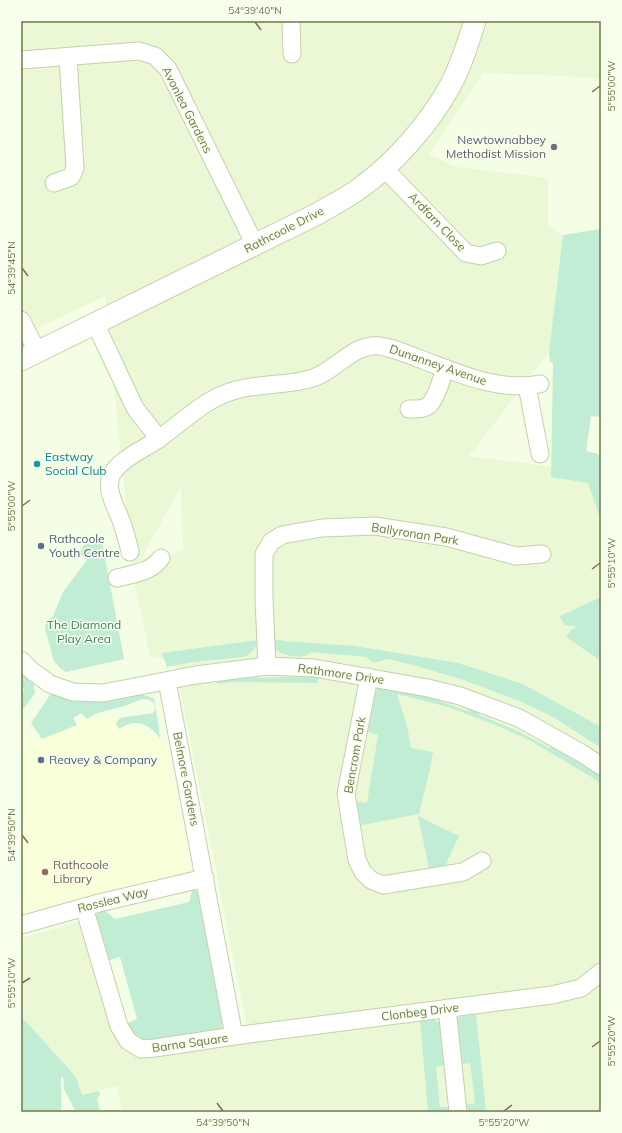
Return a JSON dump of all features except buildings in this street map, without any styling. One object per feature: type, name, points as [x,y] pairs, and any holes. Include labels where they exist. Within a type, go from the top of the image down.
[{"type":"street","points":[[291,21],[292,54]]},
{"type":"street","name":"Rathcoole Drive","points":[[29,355],[318,214],[360,188],[384,168],[421,130],[441,102],[457,70],[475,21]]},
{"type":"street","name":"Avonlea Gardens","points":[[21,60],[139,51],[156,56],[168,69],[255,245]]},
{"type":"street","points":[[54,183],[71,177],[75,168],[68,57]]},
{"type":"street","name":"Ardfarn Close","points":[[384,168],[466,253],[481,256],[497,251]]},
{"type":"street","points":[[21,320],[29,355]]},
{"type":"street","points":[[95,323],[135,408],[158,439]]},
{"type":"street","name":"Dunanney Avenue","points":[[130,552],[122,522],[111,494],[109,483],[112,474],[124,462],[158,439],[196,409],[234,390],[255,385],[277,384],[314,378],[349,355],[363,348],[379,346],[398,350],[445,368],[494,384],[533,385],[540,454]]},
{"type":"street","points":[[409,409],[418,409],[428,406],[435,396],[445,368]]},
{"type":"street","name":"Ballyronan Park","points":[[268,666],[264,599],[264,554],[271,542],[282,535],[322,528],[375,526],[446,537],[516,556],[542,554]]},
{"type":"street","points":[[117,578],[146,570],[152,567],[161,558]]},
{"type":"street","name":"Rathmore Drive","points":[[22,662],[50,684],[73,692],[103,694],[196,675],[268,666],[314,668],[369,677],[428,688],[460,696],[519,718],[583,754],[601,766]]},
{"type":"street","name":"Bencrom Park","points":[[369,677],[346,794],[357,860],[363,872],[371,880],[383,885],[463,872],[482,862]]},
{"type":"street","name":"Belmore Gardens","points":[[167,681],[205,878]]},
{"type":"street","name":"Rosslea Way","points":[[21,925],[84,907],[205,878]]},
{"type":"street","name":"Barna Square","points":[[84,907],[120,1026],[128,1041],[141,1049],[234,1036],[205,878]]},
{"type":"street","name":"Clonbeg Drive","points":[[234,1036],[552,995],[581,988],[601,972]]},
{"type":"street","points":[[447,1008],[458,1112]]},
{"type":"shaded area","points":[[21,21],[601,21],[601,80],[584,77],[483,73],[429,154],[456,167],[548,178],[548,226],[563,235],[549,352],[469,456],[601,473],[601,1112],[122,1112],[117,1086],[82,1095],[76,1077],[21,1016],[21,938],[90,919],[131,1040],[247,1028],[175,662],[150,656],[133,575],[105,296],[21,336]],"holes":[[[181,486],[183,549],[134,575],[133,574]]]},
{"type":"shaded area","points":[[110,714],[165,744],[189,871],[21,912],[21,741]]},
{"type":"green space","points":[[601,229],[601,417],[591,416],[586,451],[601,455],[601,521],[588,483],[551,477],[553,363],[550,362],[549,352],[563,235]]},
{"type":"green space","name":"The Diamond Play Area","points":[[93,538],[102,542],[124,659],[66,672],[54,661],[45,629],[46,623],[53,616],[63,592],[87,560],[79,553],[87,541]]},
{"type":"green space","points":[[601,597],[601,661],[566,637],[572,629],[577,627],[564,624],[560,616]]},
{"type":"green space","points":[[269,638],[285,641],[355,646],[458,663],[523,684],[601,727],[601,748],[555,718],[522,702],[464,680],[388,659],[373,663],[366,657],[312,652],[303,656],[288,655],[278,651],[273,646]]},
{"type":"green space","points":[[258,640],[253,650],[244,657],[193,662],[167,667],[162,653]]},
{"type":"green space","points":[[21,671],[33,681],[35,693],[24,708],[21,705],[21,697],[24,689],[21,688]]},
{"type":"green space","points":[[303,672],[318,674],[318,683],[236,682],[217,684],[216,676],[237,678],[299,677]]},
{"type":"green space","points":[[56,686],[136,693],[154,698],[160,738],[151,729],[141,724],[131,724],[119,729],[116,723],[120,718],[153,713],[155,710],[154,703],[149,700],[142,699],[125,706],[98,713],[87,719],[81,713],[73,718],[77,725],[42,739],[31,723]]},
{"type":"green space","points":[[378,687],[429,694],[431,698],[468,711],[472,708],[478,711],[479,715],[518,731],[549,748],[554,746],[601,775],[601,784],[531,741],[498,726],[448,707],[397,694],[407,726],[411,748],[433,752],[419,814],[357,826],[354,801],[367,803],[378,735],[366,731],[372,696]]},
{"type":"green space","points":[[418,816],[459,836],[443,871],[430,873]]},
{"type":"green space","points":[[193,888],[202,897],[225,1018],[222,1028],[206,1033],[150,1043],[133,1038],[119,1026],[137,1019],[120,957],[101,963],[96,915],[103,909],[115,919],[189,902]]},
{"type":"green space","points":[[476,1014],[486,1112],[464,1112],[466,1105],[475,1103],[470,1063],[464,1064],[460,1062],[456,1021],[459,1017]]},
{"type":"green space","points":[[21,1016],[76,1077],[82,1095],[99,1091],[100,1095],[97,1098],[100,1112],[76,1112],[64,1089],[63,1076],[61,1079],[61,1112],[21,1112]]},
{"type":"green space","points":[[428,1019],[436,1021],[442,1025],[447,1063],[436,1067],[440,1107],[449,1107],[453,1112],[428,1112],[420,1021]]},
{"type":"place","name":"Newtownabbey Methodist Mission","points":[[554,147]]},
{"type":"place","name":"Eastway Social Club","points":[[37,464]]},
{"type":"place","name":"Rathcoole Youth Centre","points":[[41,546]]},
{"type":"place","name":"Reavey & Company","points":[[41,760]]},
{"type":"place","name":"Rathcoole Library","points":[[45,872]]}]
